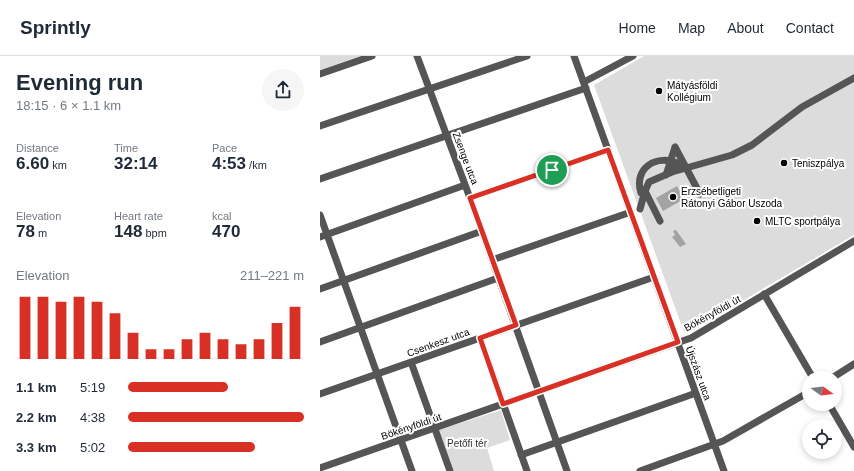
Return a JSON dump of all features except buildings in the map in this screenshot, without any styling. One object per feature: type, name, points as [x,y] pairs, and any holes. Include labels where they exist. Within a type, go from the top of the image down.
[{"type":"street","points":[[320,74],[372,56]]},
{"type":"street","name":"Zsenge utca","points":[[417,56],[516,325],[567,471]]},
{"type":"street","points":[[320,126],[527,56]]},
{"type":"street","name":"Újszász utca","points":[[574,56],[724,471]]},
{"type":"street","points":[[320,179],[446,136],[585,85],[633,56]]},
{"type":"street","points":[[640,209],[641,193],[649,182],[687,168],[732,155],[752,145],[802,107],[854,78]]},
{"type":"street","points":[[669,174],[670,160],[675,147],[680,162]]},
{"type":"street","points":[[470,198],[608,150]]},
{"type":"street","points":[[660,221],[636,186],[640,175],[650,164],[660,160],[680,162],[687,168],[700,194]]},
{"type":"street","points":[[669,174],[680,162]]},
{"type":"street","points":[[323,235],[465,185]]},
{"type":"street","points":[[492,260],[630,212]]},
{"type":"street","points":[[320,215],[323,235],[343,281],[412,471]]},
{"type":"street","points":[[320,290],[482,231]]},
{"type":"street","name":"Bökényföldi út","points":[[320,468],[691,338],[854,241]]},
{"type":"street","name":"Csenkesz utca","points":[[320,394],[654,277]]},
{"type":"street","points":[[320,342],[498,278]]},
{"type":"street","points":[[764,294],[810,371]]},
{"type":"street","points":[[480,338],[526,471]]},
{"type":"street","points":[[411,362],[450,471]]},
{"type":"street","points":[[842,372],[854,364]]},
{"type":"street","points":[[521,455],[696,393]]},
{"type":"street","points":[[640,471],[714,445],[802,396]]},
{"type":"street","points":[[833,411],[854,447]]},
{"type":"green space","points":[[320,56],[360,56],[320,70]]},
{"type":"green space","points":[[644,56],[854,56],[854,235],[688,333],[684,332],[594,85]]},
{"type":"green space","name":"Petőfi tér","points":[[501,410],[510,440],[487,448],[494,471],[454,471],[439,430]]},
{"type":"shaded area","points":[[677,186],[684,199],[663,211],[656,198]]},
{"type":"shaded area","points":[[676,230],[686,244],[680,247],[672,237],[675,235],[673,231]]},
{"type":"place","name":"Mátyásföldi Kollégium","points":[[659,91]]},
{"type":"place","name":"Teniszpálya","points":[[784,163]]},
{"type":"place","name":"Erzsébetligeti Rátonyi Gábor Uszoda","points":[[673,197]]},
{"type":"place","name":"MLTC sportpálya","points":[[757,221]]},
{"type":"route","points":[[608,150],[678,342],[503,404],[480,338],[516,325],[470,198],[552,170],[608,150]]}]
